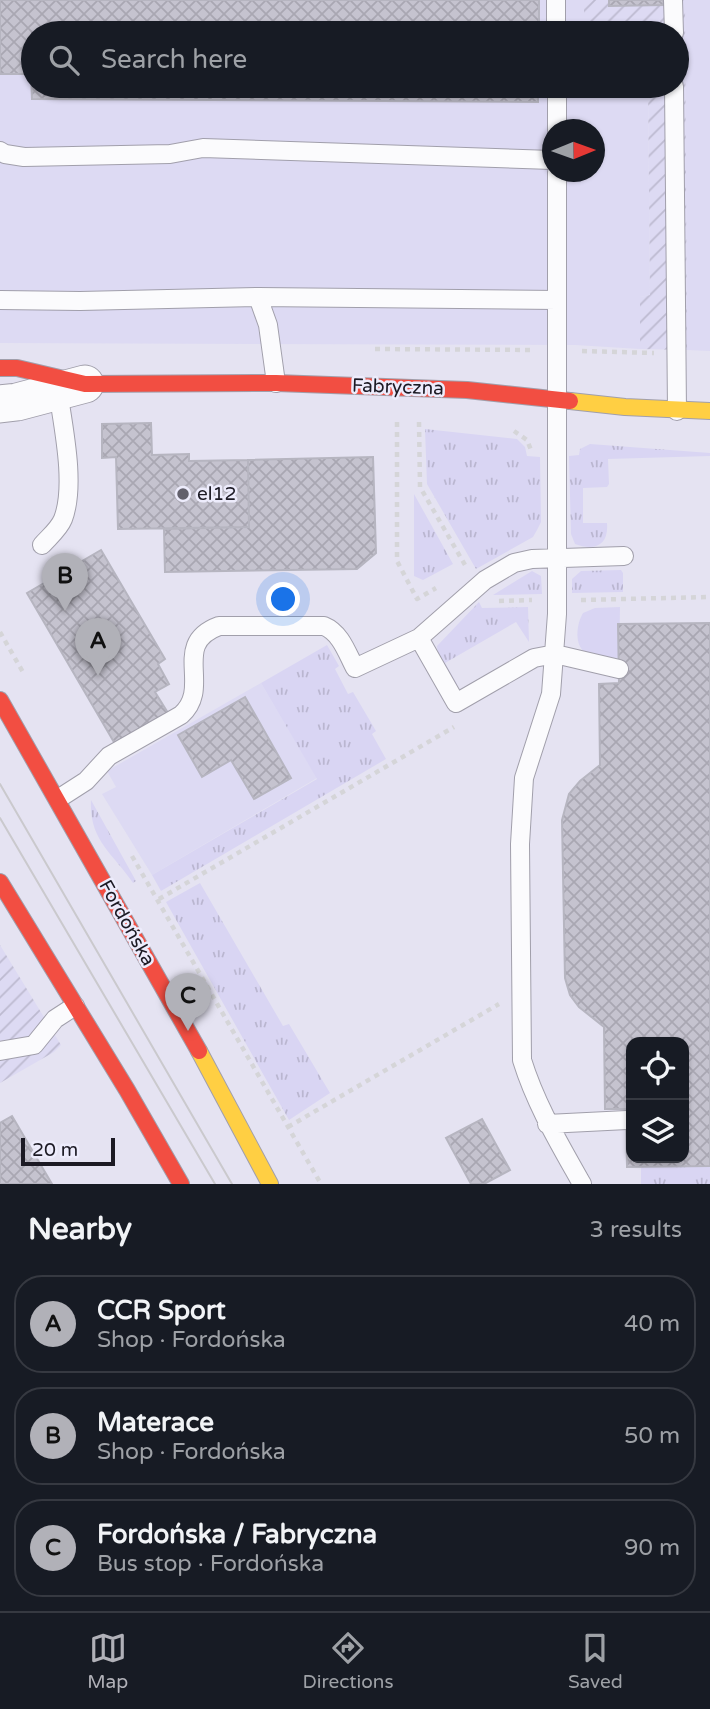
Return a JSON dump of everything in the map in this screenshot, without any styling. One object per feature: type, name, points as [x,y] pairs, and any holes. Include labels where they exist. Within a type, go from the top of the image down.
[{"type":"main road","name":"Fabryczna","points":[[0,368],[16,368],[71,387],[276,383],[467,390],[677,411],[710,411]]},
{"type":"main road","name":"Fordońska","points":[[0,700],[58,799],[270,1184]]},
{"type":"main road","points":[[0,882],[181,1184]]},
{"type":"street","name":"Fabryczna","points":[[6,405],[71,387]]},
{"type":"lane","points":[[556,0],[556,21]]},
{"type":"lane","points":[[673,0],[674,21]]},
{"type":"lane","points":[[557,98],[557,119]]},
{"type":"lane","points":[[674,98],[677,411]]},
{"type":"lane","points":[[0,150],[5,154],[24,157],[170,154],[203,148],[542,160]]},
{"type":"lane","points":[[557,182],[555,654],[551,695],[524,778],[520,844],[523,939],[522,1060],[531,1089],[547,1124],[582,1184]]},
{"type":"lane","points":[[0,300],[258,297],[557,300]]},
{"type":"lane","points":[[258,297],[268,325],[276,383]]},
{"type":"lane","points":[[42,545],[62,520],[66,504],[71,387]]},
{"type":"lane","points":[[58,799],[86,780],[109,756],[190,708],[195,688],[195,646],[209,630],[219,626],[324,626],[339,638],[355,668],[419,638],[478,586],[514,563],[532,559],[624,556]]},
{"type":"lane","points":[[419,638],[456,703],[534,658],[555,654],[619,669]]},
{"type":"lane","points":[[0,1051],[34,1045],[55,1019],[75,1006]]},
{"type":"lane","points":[[547,1124],[626,1121]]},
{"type":"path","points":[[383,422],[432,424]]},
{"type":"path","points":[[397,422],[397,561],[417,599],[467,569]]},
{"type":"path","points":[[419,422],[420,487],[467,569],[489,602],[533,600]]},
{"type":"path","points":[[500,430],[514,431],[523,436],[532,450],[557,450]]},
{"type":"path","points":[[288,1127],[500,1004]]},
{"type":"shaded area","points":[[0,0],[584,0],[584,21],[21,21],[21,98],[648,98],[650,295],[640,297],[640,349],[575,345],[0,343]]},
{"type":"shaded area","points":[[584,0],[685,0],[685,21],[584,21]]},
{"type":"shaded area","points":[[685,0],[710,0],[710,351],[687,350],[686,98],[689,98],[689,21],[685,21]]},
{"type":"shaded area","points":[[648,98],[686,98],[687,350],[640,349],[640,297],[650,295]]},
{"type":"shaded area","points":[[261,683],[317,778],[152,875],[102,794],[116,787],[107,771]]},
{"type":"shaded area","points":[[0,945],[61,1045],[54,1052],[0,1083]]},
{"type":"green space","points":[[425,429],[517,439],[525,447],[527,456],[540,457],[541,522],[533,537],[476,569],[427,484]]},
{"type":"green space","points":[[590,444],[710,453],[710,456],[608,459],[607,487],[583,488],[583,523],[607,523],[603,542],[588,547],[575,544],[571,534],[569,456],[579,455],[580,449]]},
{"type":"green space","points":[[414,494],[453,564],[423,580],[414,576]]},
{"type":"green space","points":[[621,570],[623,592],[572,593],[572,579],[581,571]]},
{"type":"green space","points":[[532,571],[541,576],[542,594],[493,595]]},
{"type":"green space","points":[[479,602],[482,608],[528,607],[529,642],[516,622],[445,663],[455,684],[438,656],[437,646]]},
{"type":"green space","points":[[620,607],[619,658],[597,657],[585,652],[578,642],[583,613],[595,608]]},
{"type":"green space","points":[[327,645],[339,666],[335,669],[348,694],[353,692],[376,731],[372,734],[386,759],[161,891],[152,875],[317,779],[261,683]]},
{"type":"green space","points":[[91,800],[136,881],[133,883],[98,836],[91,814]]},
{"type":"green space","points":[[200,883],[283,1026],[289,1024],[330,1093],[289,1120],[166,902]]},
{"type":"green space","points":[[710,1166],[710,1184],[641,1184],[641,1167]]},
{"type":"building","points":[[0,0],[539,0],[539,21],[21,21],[21,74],[0,74]]},
{"type":"building","points":[[609,0],[663,0],[664,5],[609,6]]},
{"type":"building","points":[[538,98],[538,102],[32,99]]},
{"type":"building","name":"el12","points":[[151,423],[152,455],[189,454],[189,461],[248,460],[249,527],[118,529],[116,457],[102,458],[102,424]]},
{"type":"building","points":[[373,457],[376,553],[357,569],[165,572],[164,529],[249,527],[248,460]]},
{"type":"building","points":[[101,550],[165,659],[158,664],[169,684],[155,692],[168,713],[115,744],[27,593]]},
{"type":"building","points":[[710,623],[710,1166],[627,1167],[627,1163],[689,1163],[689,1037],[626,1037],[626,1109],[605,1109],[604,1027],[579,1007],[570,995],[565,978],[562,820],[569,794],[600,765],[599,684],[619,683],[618,624]]},
{"type":"building","points":[[245,697],[291,778],[254,799],[231,760],[202,777],[178,735]]},
{"type":"building","points":[[12,1116],[52,1184],[0,1184],[0,1123]]},
{"type":"building","points":[[482,1119],[510,1170],[484,1184],[471,1184],[446,1138]]},
{"type":"tram line","points":[[0,784],[232,1184]]},
{"type":"tram line","points":[[0,818],[215,1184]]},
{"type":"traffic: slow","points":[[570,401],[710,411]]},
{"type":"traffic: slow","points":[[199,1051],[270,1184]]},
{"type":"traffic: jam","points":[[0,368],[17,368],[85,384],[276,383],[467,390],[570,401]]},
{"type":"traffic: jam","points":[[0,700],[199,1051]]},
{"type":"traffic: jam","points":[[0,882],[181,1184]]},
{"type":"place","name":"el12","points":[[183,494]]},
{"type":"place","name":"Materace","points":[[65,611]]},
{"type":"place","name":"CCR Sport","points":[[98,676]]},
{"type":"place","name":"Fordońska / Fabryczna","points":[[188,1031]]}]
